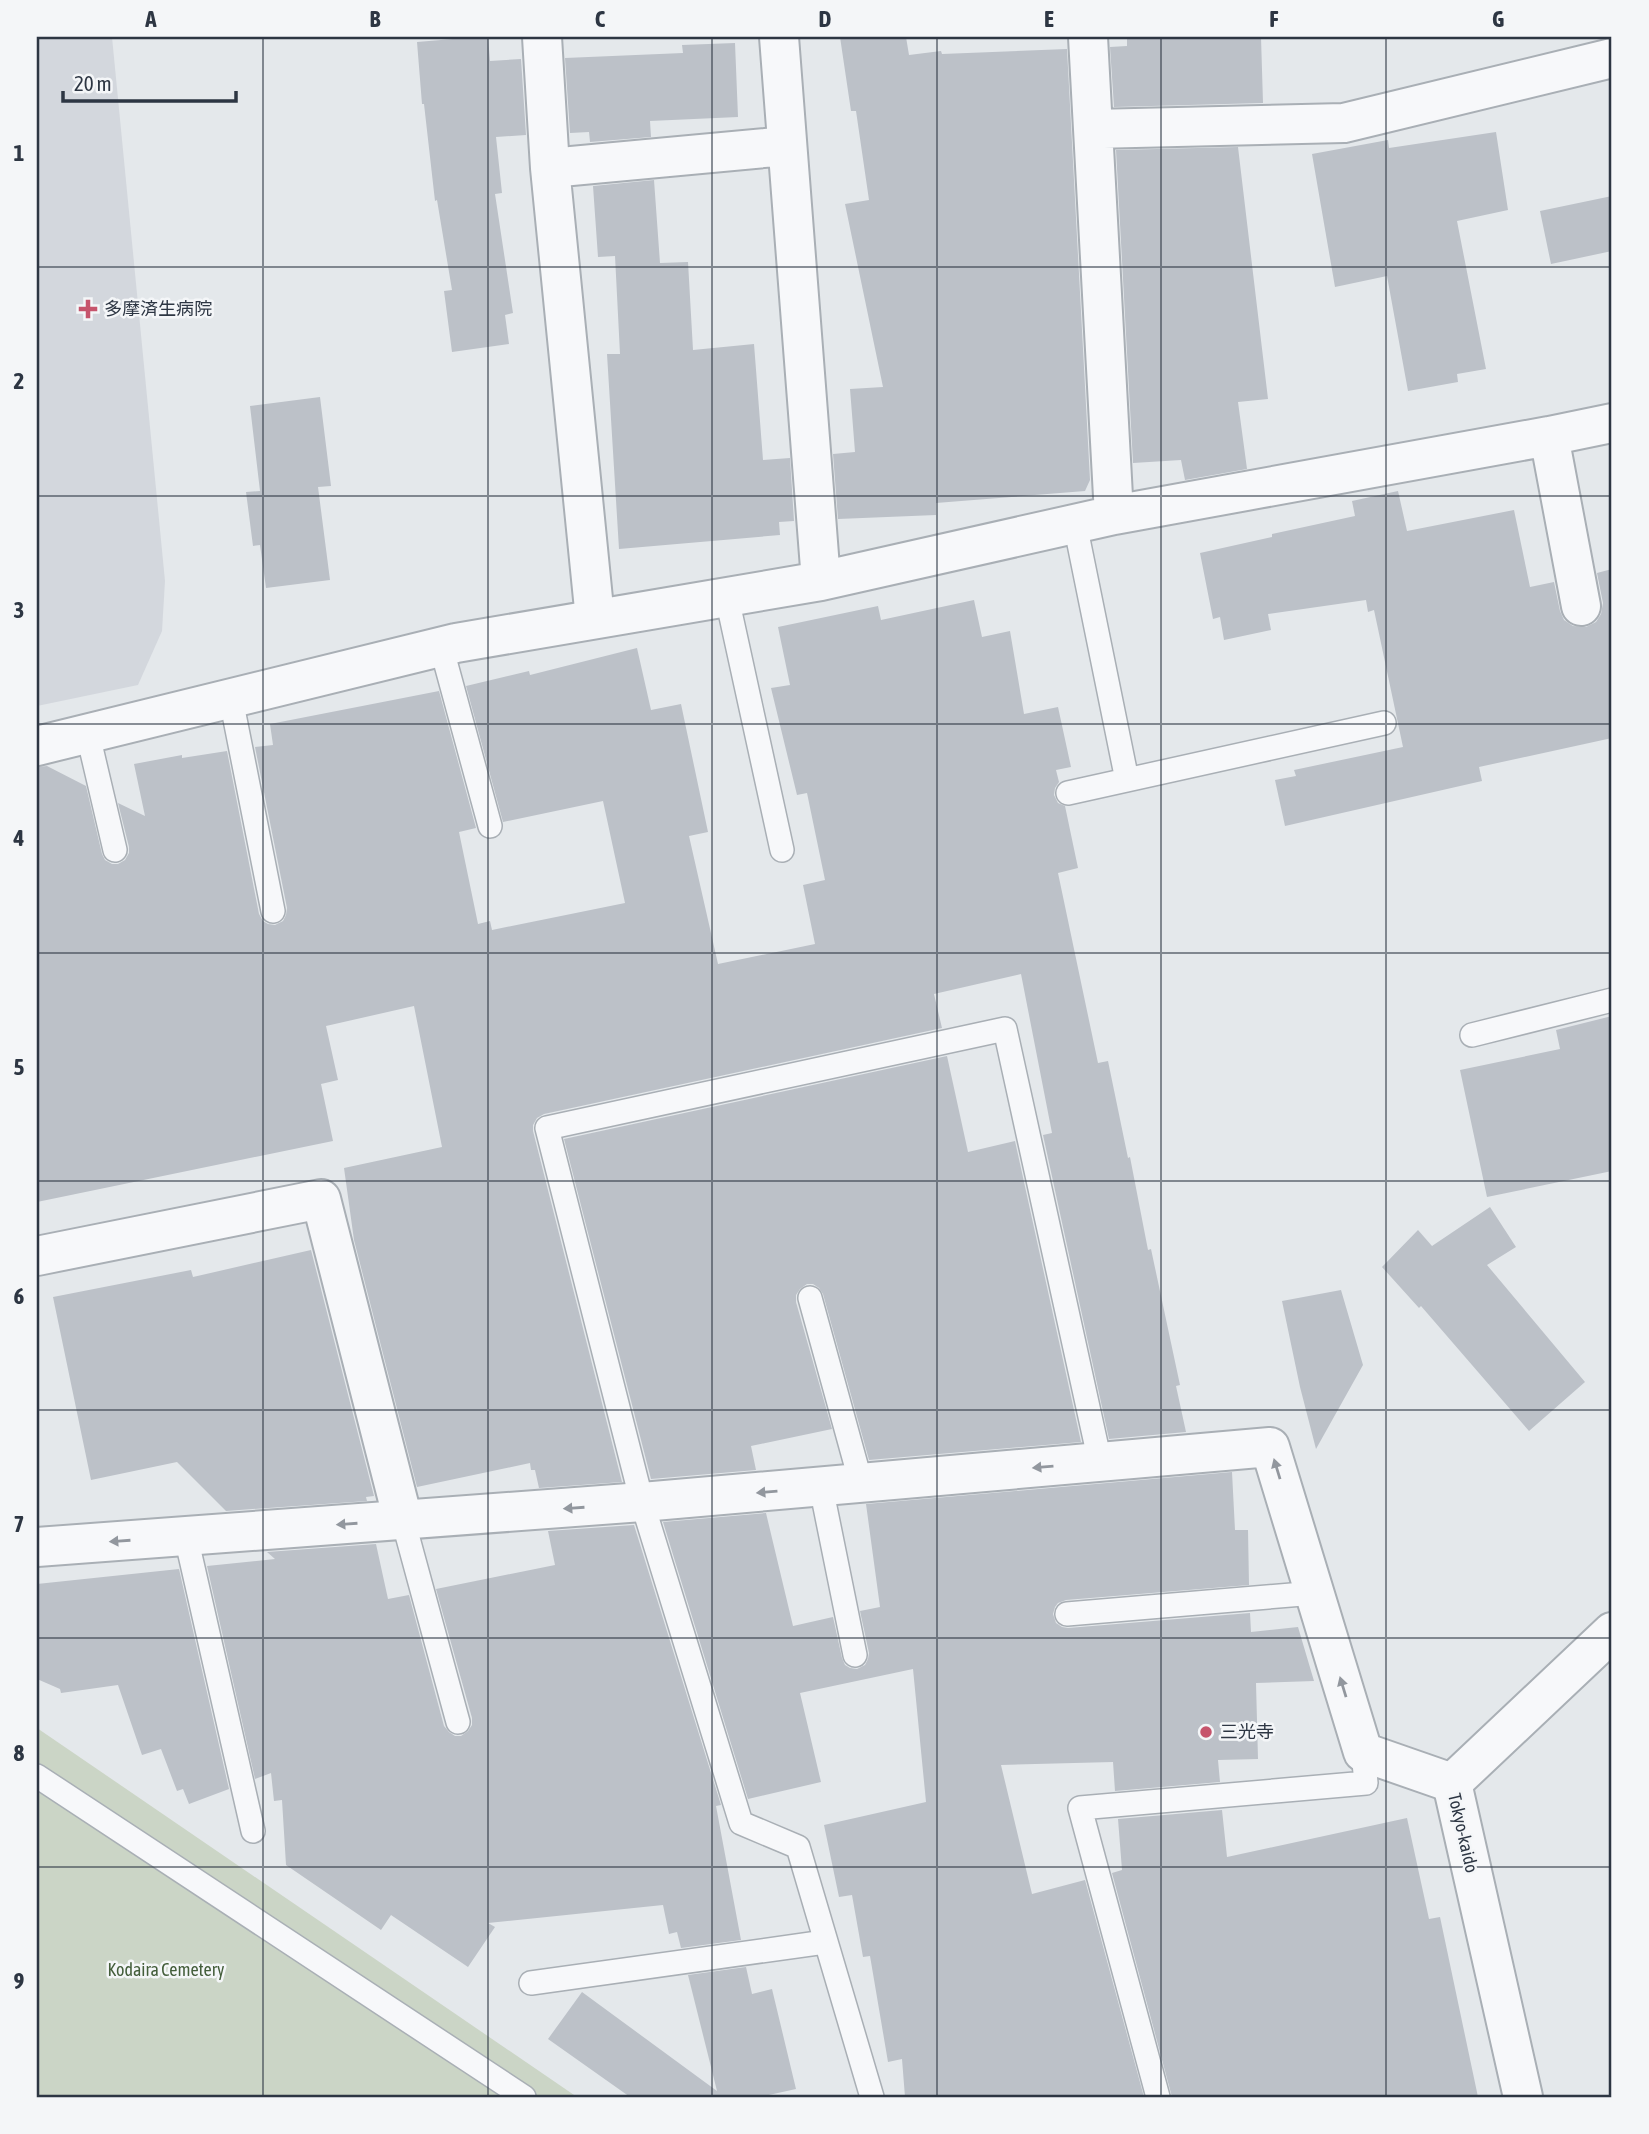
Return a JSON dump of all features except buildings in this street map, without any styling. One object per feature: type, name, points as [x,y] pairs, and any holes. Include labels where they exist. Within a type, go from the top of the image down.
[{"type":"street","points":[[542,37],[550,168],[595,619]]},
{"type":"street","points":[[779,37],[821,582]]},
{"type":"street","points":[[1088,37],[1114,515]]},
{"type":"street","points":[[1093,128],[1344,122],[1612,58]]},
{"type":"street","points":[[550,168],[786,146]]},
{"type":"street","points":[[37,746],[441,646],[821,582],[1114,515],[1612,423]]},
{"type":"street","points":[[1549,436],[1581,606]]},
{"type":"street","points":[[37,1256],[321,1199],[402,1520]]},
{"type":"street","points":[[37,1547],[642,1502],[1270,1447],[1363,1752],[1452,1783]]},
{"type":"street","name":"Tokyo-kaido","points":[[1523,2097],[1452,1783],[1612,1632]]},
{"type":"lane","points":[[1075,524],[1127,780]]},
{"type":"lane","points":[[727,597],[782,850]]},
{"type":"lane","points":[[441,646],[490,826]]},
{"type":"lane","points":[[231,699],[273,911]]},
{"type":"lane","points":[[1068,793],[1384,723]]},
{"type":"lane","points":[[88,735],[115,850]]},
{"type":"lane","points":[[1472,1035],[1612,1000]]},
{"type":"lane","points":[[872,2097],[798,1847],[741,1822],[642,1502],[547,1128],[1005,1029],[1100,1462]]},
{"type":"lane","points":[[810,1298],[861,1483]]},
{"type":"lane","points":[[821,1487],[855,1655]]},
{"type":"lane","points":[[402,1520],[458,1723]]},
{"type":"lane","points":[[186,1536],[253,1831]]},
{"type":"lane","points":[[1067,1614],[1315,1593]]},
{"type":"lane","points":[[1158,2097],[1080,1808],[1366,1783],[1363,1752]]},
{"type":"lane","points":[[37,1776],[524,2097]]},
{"type":"lane","points":[[531,1983],[825,1942]]},
{"type":"shaded area","name":"多摩済生病院","points":[[37,37],[112,37],[165,581],[162,631],[138,685],[37,706]]},
{"type":"green space","name":"Kodaira Cemetery","points":[[37,1728],[577,2097],[37,2097]]},
{"type":"place","name":"多摩済生病院","points":[[88,309]]},
{"type":"place","name":"三光寺","points":[[1206,1732]]}]
